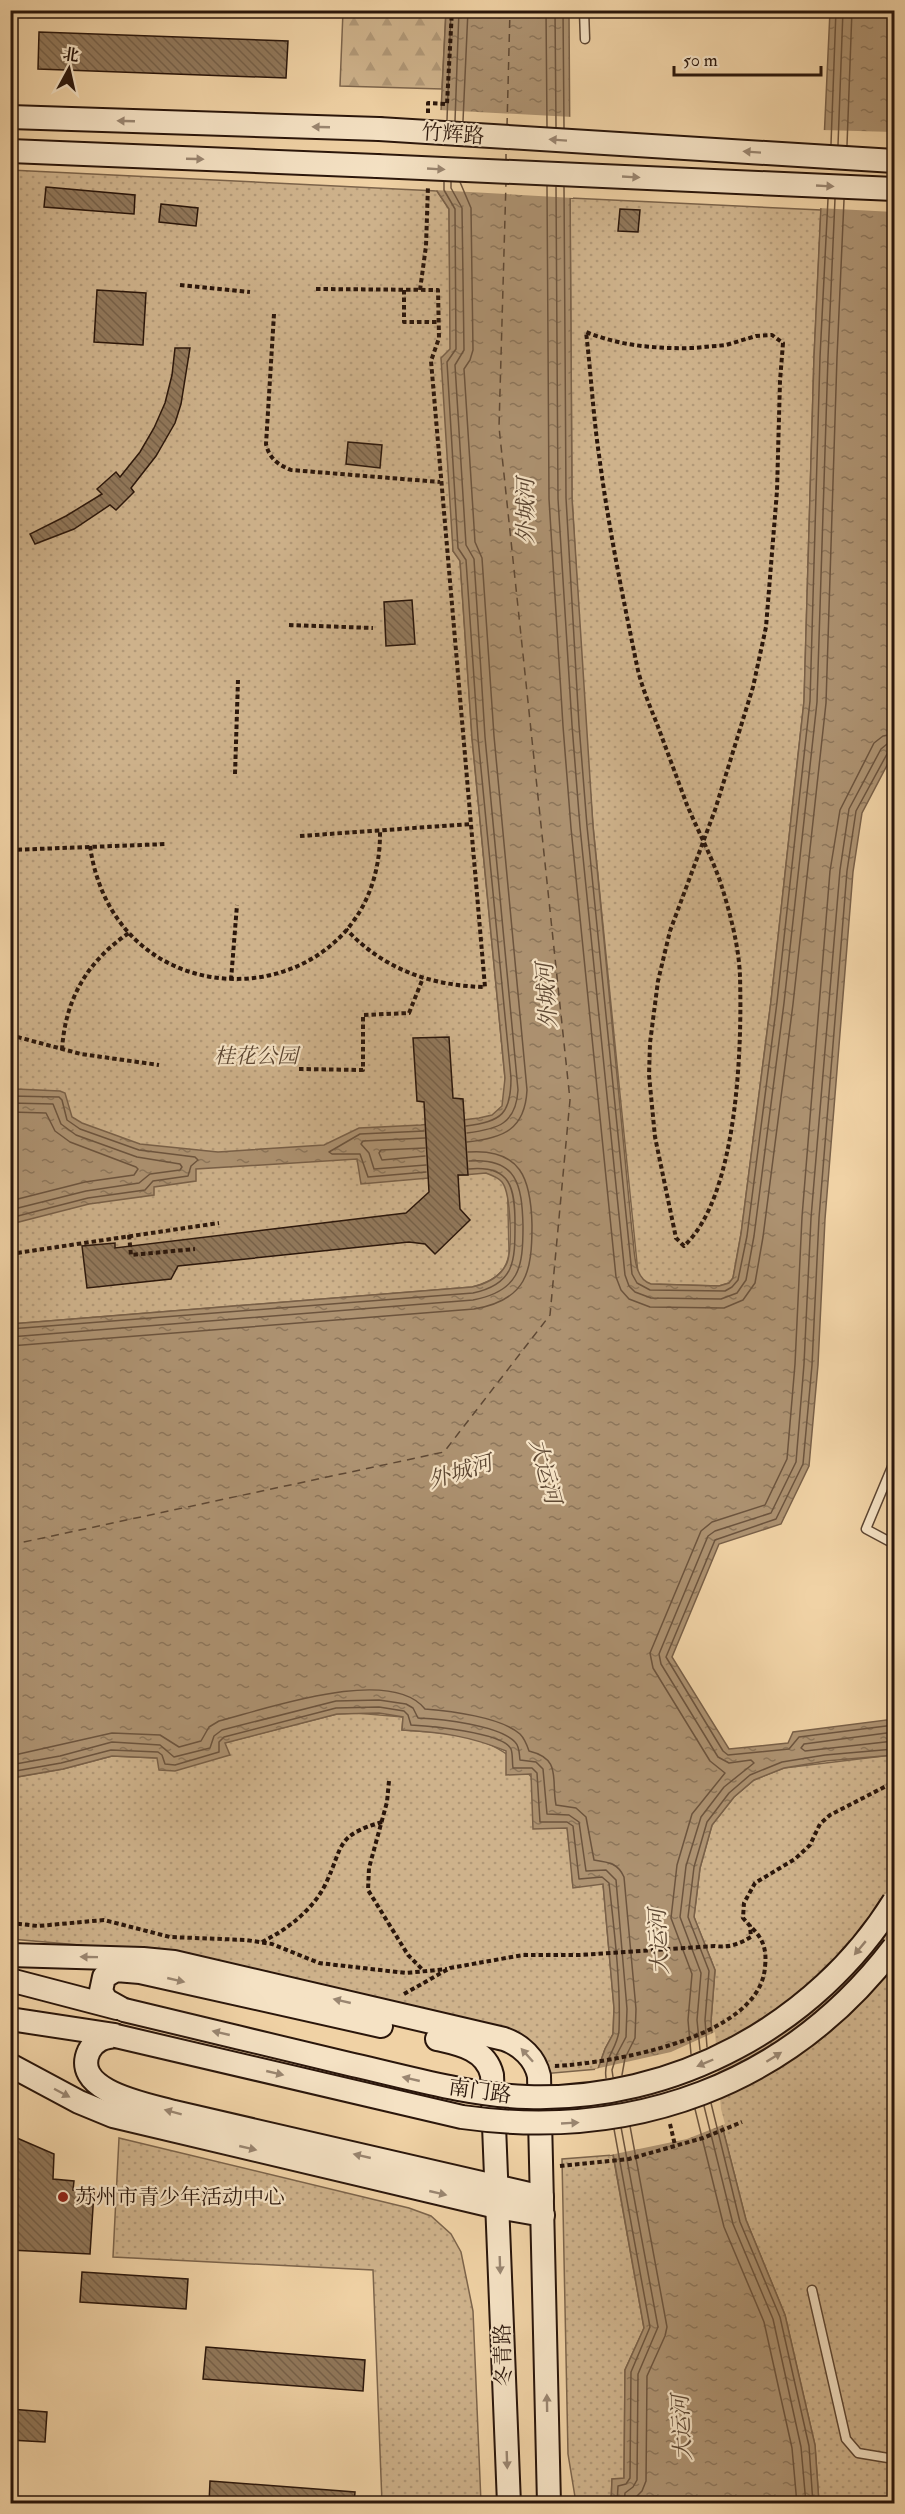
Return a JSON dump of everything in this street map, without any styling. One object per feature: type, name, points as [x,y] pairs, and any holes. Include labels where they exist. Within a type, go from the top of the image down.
[{"type":"main road","name":"竹辉路","points":[[10,117],[379,129],[894,161]]},
{"type":"main road","name":"竹辉路","points":[[10,151],[894,189]]},
{"type":"main road","name":"南门路","points":[[10,1980],[124,2010],[468,2091],[528,2097],[588,2094],[618,2090],[675,2074],[704,2064],[757,2037],[798,2008],[828,1982],[868,1938],[894,1901]]},
{"type":"main road","name":"南门路","points":[[10,2019],[116,2036],[462,2117],[520,2123],[579,2122],[608,2119],[665,2106],[702,2093],[746,2073],[780,2054],[819,2025],[862,1986],[894,1947]]},
{"type":"main road","points":[[10,1955],[174,1962],[510,2041],[526,2052],[536,2067]]},
{"type":"main road","name":"冬青路","points":[[124,2010],[106,2000],[101,1991],[102,1980],[114,1970],[140,1972],[466,2047],[485,2059],[492,2075],[508,2504]]},
{"type":"main road","points":[[116,2036],[103,2038],[95,2043],[89,2052],[87,2064],[94,2080],[117,2096],[497,2197]]},
{"type":"main road","points":[[10,2065],[79,2102],[114,2116],[543,2206]]},
{"type":"main road","name":"冬青路","points":[[536,2067],[543,2206],[549,2504]]},
{"type":"lane","points":[[584,10],[585,39]]},
{"type":"lane","points":[[894,1462],[866,1529],[894,1544]]},
{"type":"lane","points":[[812,2290],[846,2439],[858,2453],[894,2459]]},
{"type":"path","points":[[428,114],[428,103],[447,104],[452,10]]},
{"type":"path","points":[[420,290],[426,246],[428,181]]},
{"type":"path","points":[[180,285],[250,292]]},
{"type":"path","points":[[316,289],[438,290],[439,338],[431,361],[485,987],[447,984],[404,971],[377,956],[345,929]]},
{"type":"path","points":[[404,290],[404,322],[439,322]]},
{"type":"path","points":[[274,314],[266,444],[268,452],[276,463],[291,470],[440,482]]},
{"type":"path","points":[[703,841],[670,931],[658,981],[650,1042],[649,1075],[659,1167],[676,1238],[684,1246],[694,1237],[708,1210],[728,1154],[736,1097],[740,976],[736,947],[721,883],[703,841],[646,695],[636,663],[617,573],[603,486],[586,332],[603,339],[634,346],[663,348],[726,345],[772,334],[783,343],[778,482],[766,627],[753,687],[715,810],[703,841]]},
{"type":"path","points":[[289,625],[373,628]]},
{"type":"path","points":[[236,774],[238,680]]},
{"type":"path","points":[[300,836],[471,824]]},
{"type":"path","points":[[90,846],[96,878],[102,893],[114,914],[147,951],[170,964],[206,977],[231,980],[257,978],[294,968],[321,951],[345,929],[358,912],[372,883],[379,851],[380,830]]},
{"type":"path","points":[[10,850],[167,844]]},
{"type":"path","points":[[231,980],[237,905]]},
{"type":"path","points":[[62,1050],[68,1008],[80,983],[106,950],[129,933]]},
{"type":"path","points":[[299,1069],[363,1070],[363,1015],[409,1012],[423,978]]},
{"type":"path","points":[[10,1035],[100,1058],[159,1065]]},
{"type":"path","points":[[10,1254],[219,1223]]},
{"type":"path","points":[[129,1235],[131,1255],[195,1249]]},
{"type":"path","points":[[389,1781],[387,1802],[369,1868],[368,1890],[408,1955],[424,1971]]},
{"type":"path","points":[[536,2067],[593,2064],[654,2050],[724,2023],[751,2001],[764,1979],[766,1957],[764,1942],[743,1917],[744,1903],[755,1883],[795,1859],[810,1845],[820,1824],[830,1815],[894,1782]]},
{"type":"path","points":[[262,1942],[280,1933],[313,1903],[326,1884],[340,1846],[356,1830],[381,1822]]},
{"type":"path","points":[[10,1923],[38,1926],[104,1920],[170,1937],[262,1942],[320,1963],[406,1973],[523,1956],[580,1955],[715,1946],[726,1948],[751,1937],[750,1926]]},
{"type":"path","points":[[374,2009],[450,1968]]},
{"type":"path","points":[[541,2168],[628,2159],[703,2138],[742,2122]]},
{"type":"green space","points":[[343,11],[446,11],[442,89],[340,86]]},
{"type":"green space","name":"桂花公园","points":[[10,170],[437,191],[449,209],[453,551],[460,560],[472,738],[505,1078],[509,1253],[501,1272],[485,1283],[472,1287],[11,1324]]},
{"type":"green space","points":[[570,198],[821,210],[814,357],[804,701],[771,1001],[741,1234],[733,1278],[729,1283],[719,1286],[651,1284],[644,1282],[638,1273],[593,826],[585,724],[572,498]]},
{"type":"green space","points":[[356,1713],[403,1717],[402,1730],[467,1737],[501,1751],[517,1762],[532,1778],[561,1816],[569,1834],[573,1887],[603,1883],[614,2008],[613,2034],[598,2069],[542,2074],[542,2055],[114,1948],[11,1939],[11,1778],[63,1769],[112,1756],[157,1758],[229,1755],[224,1743],[337,1714]]},
{"type":"green space","points":[[894,1755],[894,2503],[819,2503],[815,2445],[785,2315],[746,2220],[718,2110],[711,2021],[715,1970],[694,1917],[700,1868],[712,1825],[734,1797],[754,1780],[784,1768]]},
{"type":"green space","points":[[119,2138],[409,2208],[431,2216],[451,2234],[461,2252],[473,2311],[481,2503],[382,2503],[373,2270],[113,2257]]},
{"type":"green space","points":[[613,2155],[644,2328],[625,2370],[624,2479],[612,2479],[611,2503],[576,2503],[568,2454],[562,2159]]},
{"type":"water","points":[[446,11],[569,11],[572,498],[593,826],[634,1254],[640,1276],[651,1284],[719,1286],[729,1283],[733,1278],[741,1234],[771,1001],[804,701],[814,357],[830,11],[894,11],[894,752],[862,813],[853,872],[825,1219],[818,1365],[809,1466],[781,1524],[719,1544],[672,1657],[729,1749],[788,1743],[793,1732],[894,1719],[894,1755],[826,1761],[784,1768],[754,1780],[734,1797],[712,1825],[700,1868],[694,1917],[715,1970],[711,2021],[718,2110],[746,2220],[785,2315],[815,2445],[819,2503],[611,2503],[612,2479],[624,2478],[625,2370],[644,2328],[598,2069],[613,2034],[614,2008],[603,1884],[573,1888],[567,1828],[533,1829],[531,1774],[506,1775],[506,1751],[455,1736],[402,1730],[403,1717],[379,1713],[337,1714],[225,1743],[230,1755],[175,1771],[159,1770],[157,1758],[112,1756],[63,1769],[11,1778],[11,1324],[472,1287],[496,1277],[503,1270],[508,1258],[509,1210],[505,1188],[499,1179],[486,1173],[361,1184],[357,1159],[196,1169],[196,1181],[154,1187],[154,1195],[89,1204],[11,1224],[10,1090],[65,1093],[72,1117],[82,1123],[140,1144],[218,1152],[324,1145],[359,1128],[421,1125],[479,1118],[492,1115],[502,1106],[505,1078],[472,738],[460,561],[453,551],[441,358],[450,349],[449,209],[437,191]]},
{"type":"pier","points":[[439,110],[573,117],[573,198],[434,190]]},
{"type":"pier","points":[[822,130],[894,132],[894,212],[818,208]]},
{"type":"pier","points":[[715,2032],[721,2109],[725,2124],[687,2139],[610,2155],[595,2069],[671,2052]]},
{"type":"building","points":[[39,32],[288,41],[286,78],[38,69]]},
{"type":"building","points":[[46,187],[135,195],[134,214],[44,207]]},
{"type":"building","points":[[161,204],[198,208],[196,226],[159,222]]},
{"type":"building","points":[[620,209],[640,210],[638,232],[618,231]]},
{"type":"building","points":[[97,290],[146,293],[143,345],[94,342]]},
{"type":"building","points":[[175,348],[190,348],[181,404],[175,423],[156,456],[131,488],[134,492],[116,510],[110,505],[74,529],[35,544],[30,534],[102,494],[97,489],[116,472],[120,477],[140,452],[165,403],[172,375]]},
{"type":"building","points":[[348,442],[382,445],[380,468],[346,464]]},
{"type":"building","points":[[412,600],[415,644],[386,646],[384,602]]},
{"type":"building","points":[[449,1037],[453,1098],[463,1099],[468,1175],[458,1175],[460,1209],[470,1220],[435,1254],[425,1244],[409,1242],[178,1266],[171,1279],[87,1288],[82,1246],[115,1243],[115,1248],[406,1213],[429,1192],[424,1102],[417,1101],[413,1038]]},
{"type":"building","points":[[10,2135],[54,2154],[53,2179],[74,2181],[73,2190],[94,2192],[90,2254],[10,2250]]},
{"type":"building","points":[[82,2272],[188,2279],[186,2309],[80,2302]]},
{"type":"building","points":[[206,2347],[365,2360],[363,2391],[203,2379]]},
{"type":"building","points":[[10,2409],[47,2412],[45,2442],[10,2440]]},
{"type":"building","points":[[210,2481],[355,2492],[354,2504],[209,2504]]},
{"type":"ferry route","points":[[507,126],[510,10]]},
{"type":"ferry route","points":[[506,146],[506,162]]},
{"type":"ferry route","points":[[10,1545],[444,1452],[550,1315],[570,1100],[499,427],[506,182]]},
{"type":"place","name":"苏州市青少年活动中心","points":[[63,2197]]},
{"type":"water label","name":"外城河","points":[[525,511]]},
{"type":"water label","name":"外城河","points":[[546,996]]},
{"type":"water label","name":"外城河","points":[[460,1471]]},
{"type":"water label","name":"大运河","points":[[546,1471]]},
{"type":"water label","name":"大运河","points":[[658,1942]]},
{"type":"water label","name":"大运河","points":[[681,2428]]}]
